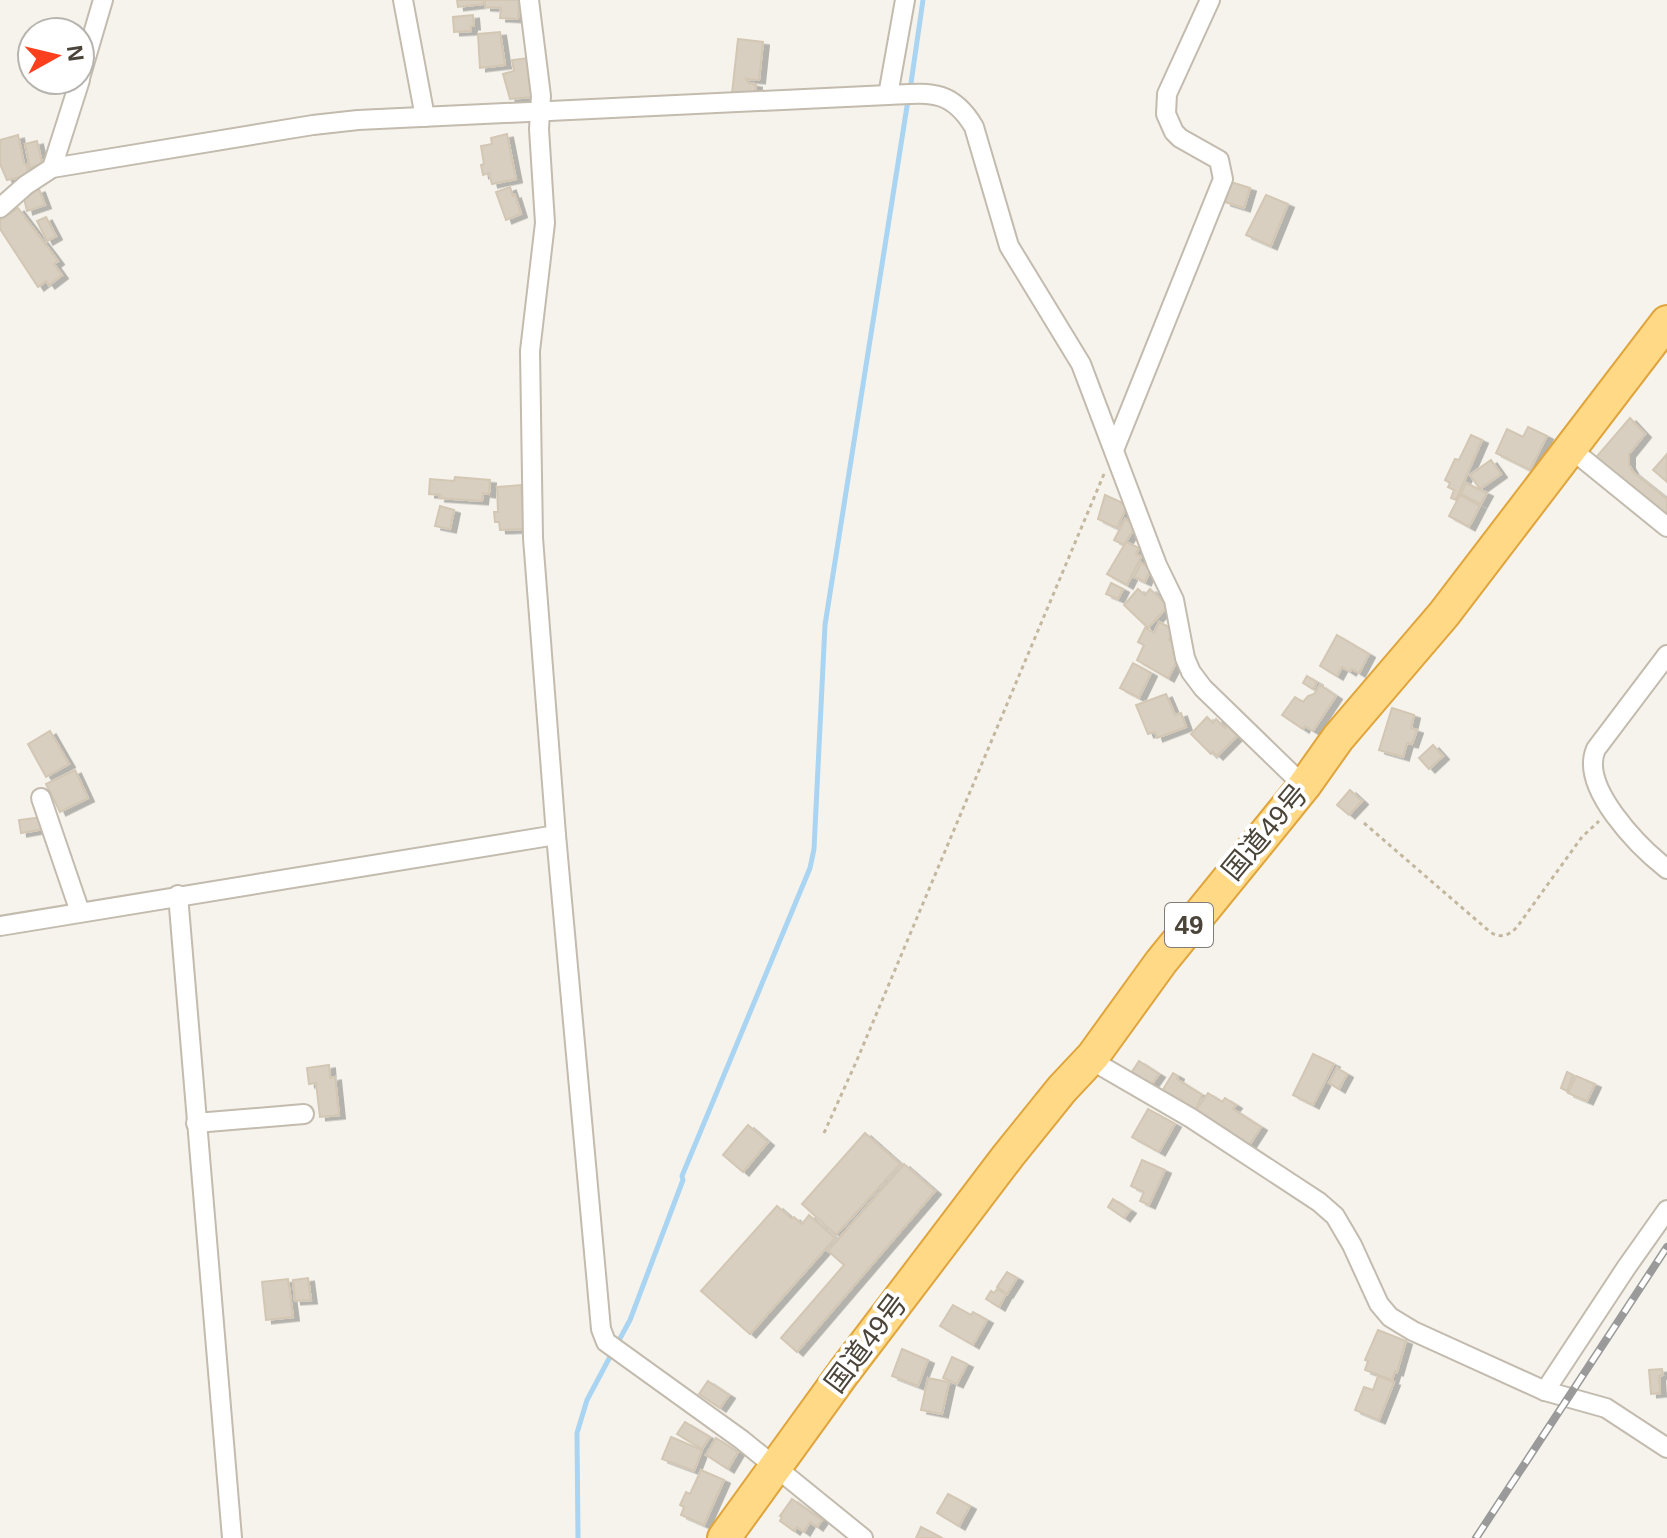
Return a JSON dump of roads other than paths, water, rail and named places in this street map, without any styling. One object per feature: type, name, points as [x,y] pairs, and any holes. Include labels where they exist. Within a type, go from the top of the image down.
[{"type":"highway","name":"国道49号","points":[[724,1538],[1008,1156],[1093,1056],[1214,893],[1304,786],[1338,738],[1444,614],[1667,322]]},
{"type":"street","points":[[96,24],[103,0]]},
{"type":"street","points":[[403,0],[425,117]]},
{"type":"street","points":[[529,0],[541,96],[539,129],[545,223],[530,351],[533,538],[556,835],[601,1329],[606,1342],[742,1440],[863,1538]]},
{"type":"street","points":[[888,95],[905,0]]},
{"type":"street","points":[[1114,450],[1223,179],[1219,160],[1180,138],[1169,124],[1166,114],[1167,94],[1210,0]]},
{"type":"street","points":[[0,208],[52,168],[313,125],[921,93],[942,96],[957,104],[968,117],[978,138],[1009,246],[1081,364],[1157,565],[1174,600],[1185,658],[1191,672],[1203,688],[1304,786]]},
{"type":"street","points":[[52,168],[75,96]]},
{"type":"street","points":[[1571,449],[1667,527]]},
{"type":"street","points":[[1667,655],[1593,757],[1594,773],[1612,813],[1667,869]]},
{"type":"street","points":[[41,798],[80,912]]},
{"type":"street","points":[[0,926],[556,835]]},
{"type":"street","points":[[178,895],[232,1538]]},
{"type":"street","points":[[1093,1056],[1103,1067],[1191,1118],[1319,1202],[1335,1216],[1379,1304],[1390,1317],[1413,1331],[1545,1391],[1606,1408],[1667,1448]]},
{"type":"street","points":[[196,1123],[304,1114]]},
{"type":"street","points":[[1545,1391],[1667,1210]]},
{"type":"waterway","points":[[910,90],[923,0]]},
{"type":"waterway","points":[[617,1344],[630,1320],[682,1176],[810,868],[814,849],[825,625],[908,100]]},
{"type":"waterway","points":[[578,1538],[577,1433],[587,1400],[612,1353]]},
{"type":"railway","points":[[1476,1538],[1667,1247]]}]
